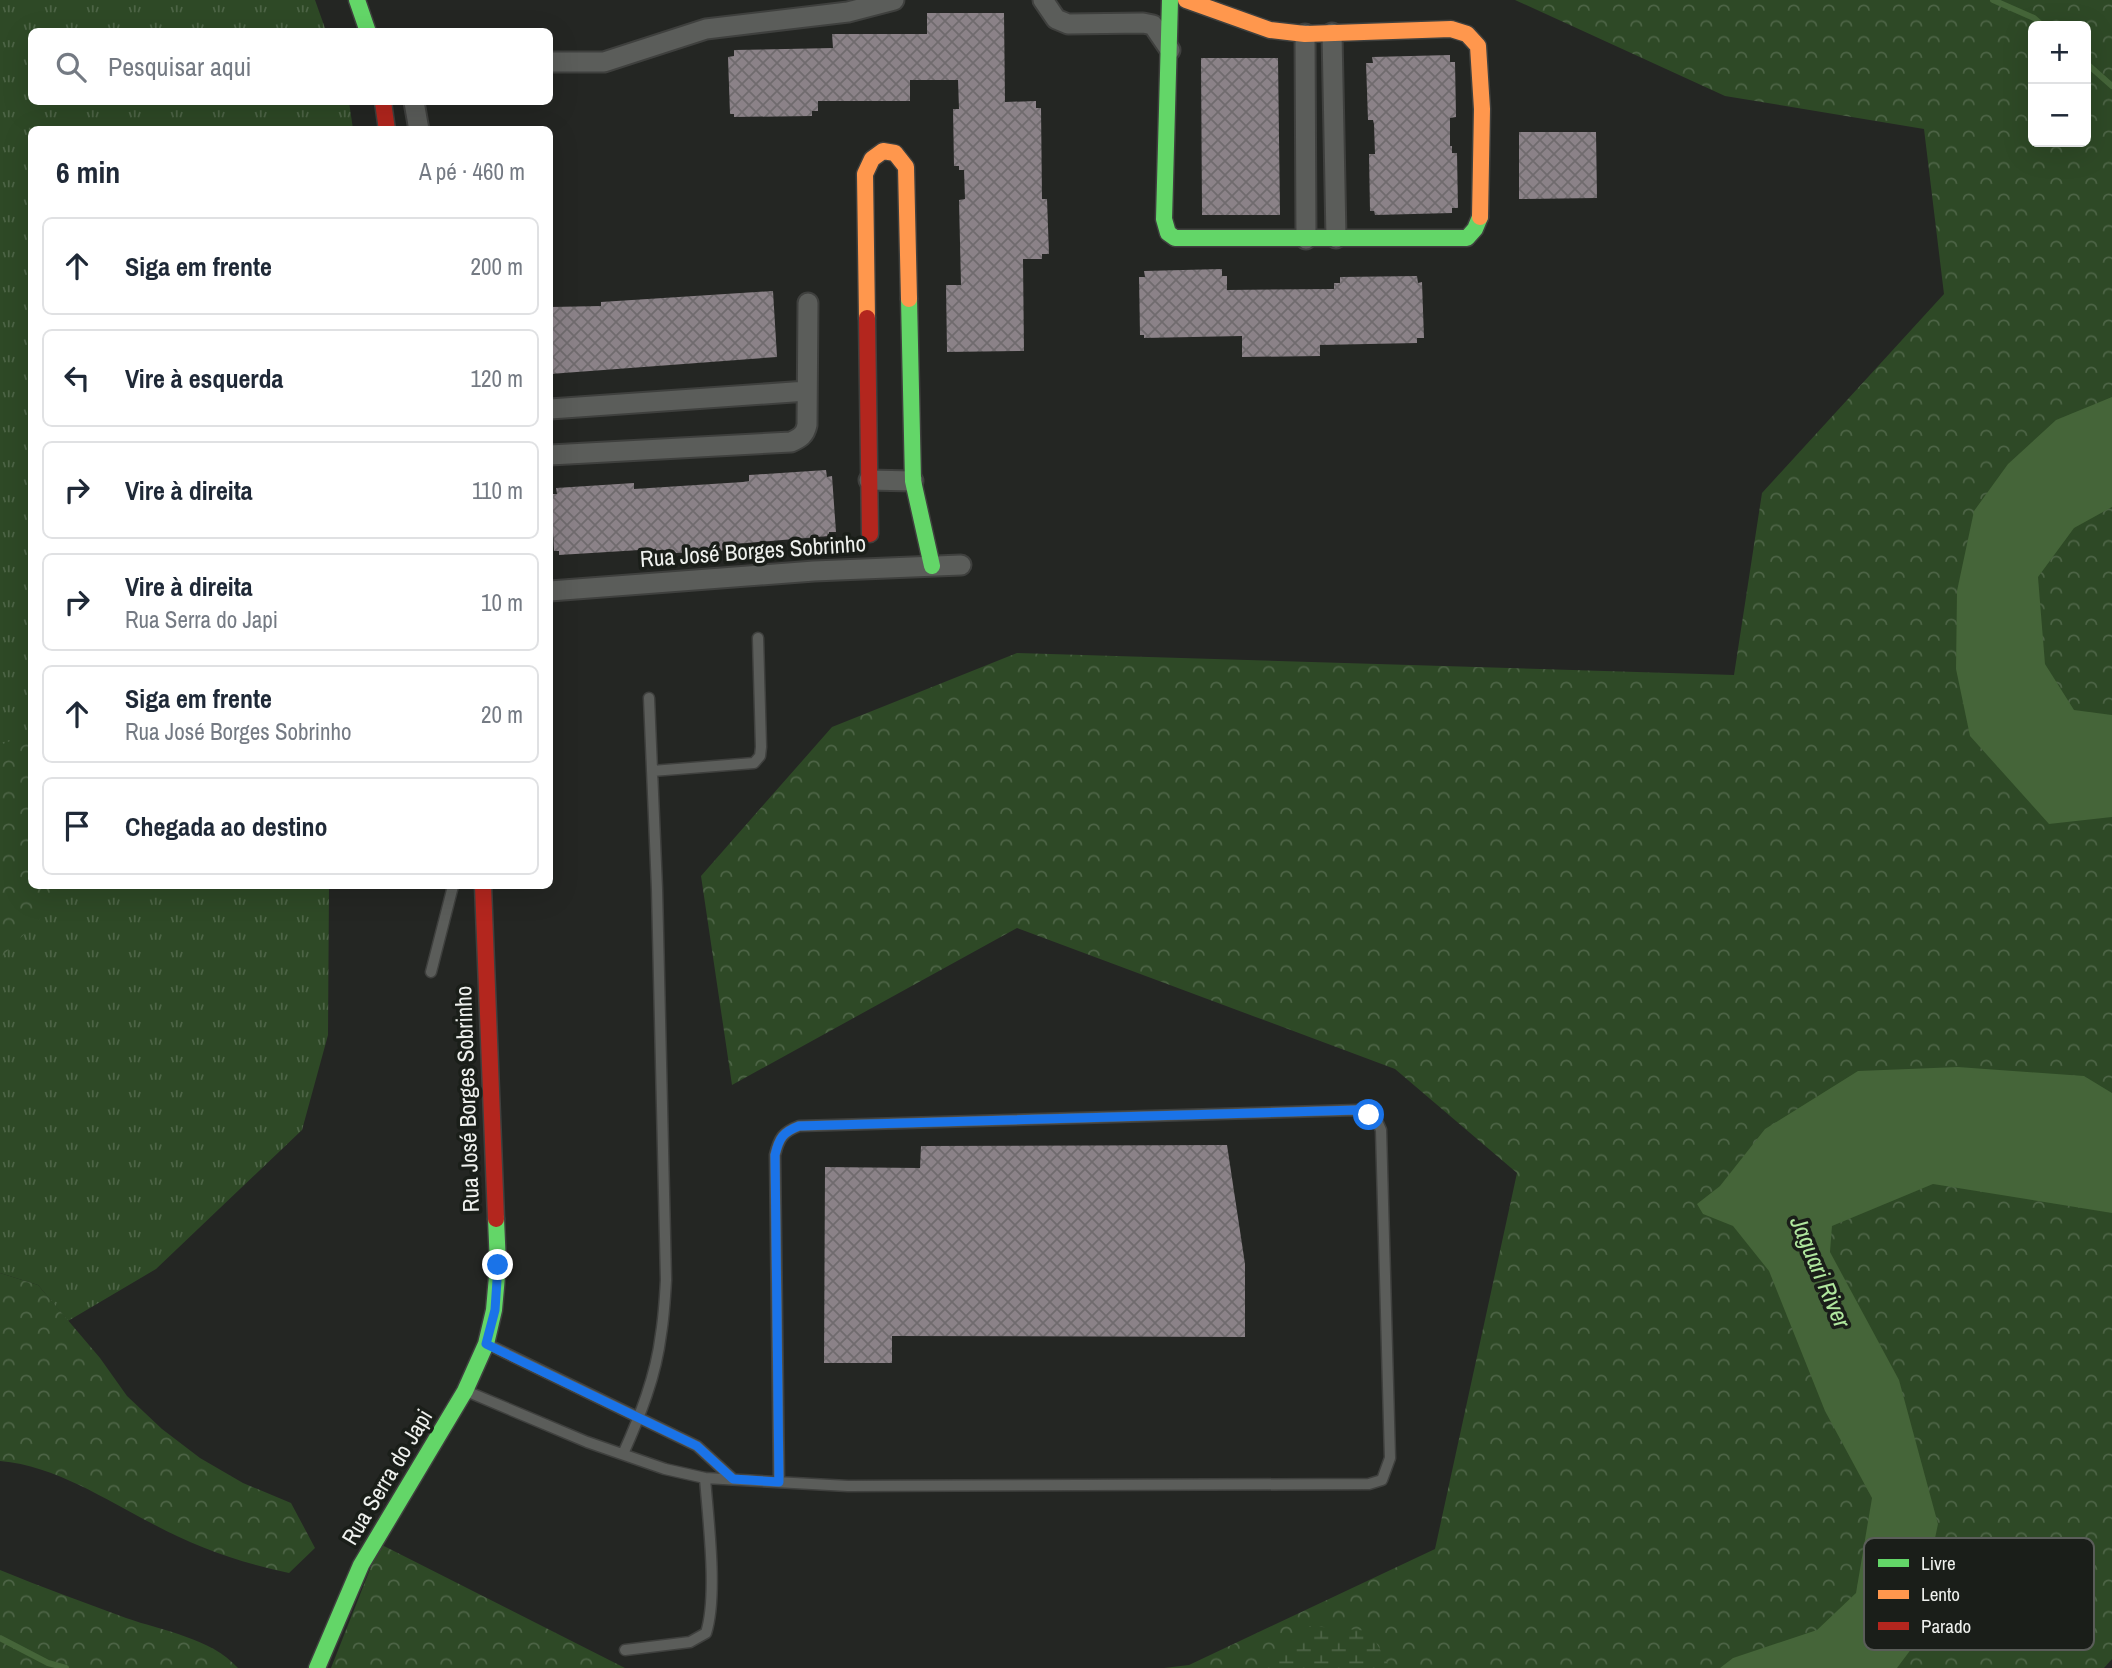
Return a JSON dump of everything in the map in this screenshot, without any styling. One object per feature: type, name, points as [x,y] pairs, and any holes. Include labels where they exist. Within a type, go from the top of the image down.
[{"type":"street","points":[[357,0],[367,28]]},
{"type":"street","points":[[553,62],[604,62],[706,29],[848,12],[894,0]]},
{"type":"street","points":[[1043,0],[1056,19],[1068,24],[1153,25],[1170,50]]},
{"type":"street","points":[[1170,0],[1164,219],[1168,233],[1175,238],[1184,239],[1467,238],[1474,233],[1481,210],[1482,109],[1478,46],[1473,37],[1451,29],[1305,34],[1270,30],[1186,0]]},
{"type":"street","points":[[1332,33],[1336,239]]},
{"type":"street","points":[[1305,34],[1306,239]]},
{"type":"street","points":[[383,105],[386,126]]},
{"type":"street","points":[[415,105],[418,126]]},
{"type":"street","points":[[870,534],[865,174],[868,160],[877,153],[889,151],[902,157],[906,167],[913,481],[932,566]]},
{"type":"street","points":[[553,456],[791,442],[800,438],[805,432],[808,303]]},
{"type":"street","points":[[553,409],[807,391]]},
{"type":"street","points":[[869,480],[913,481]]},
{"type":"street","name":"Rua José Borges Sobrinho","points":[[553,591],[786,573],[961,565]]},
{"type":"street","name":"Rua José Borges Sobrinho","points":[[483,889],[497,1225],[495,1310]]},
{"type":"street","name":"Rua Serra do Japi","points":[[317,1668],[362,1565],[465,1391],[486,1344],[495,1310]]},
{"type":"lane","points":[[652,771],[754,763],[760,756],[758,638]]},
{"type":"lane","points":[[623,1454],[639,1419],[652,1379],[661,1336],[666,1280],[666,1198],[649,698]]},
{"type":"lane","points":[[431,972],[452,889]]},
{"type":"lane","points":[[465,1391],[587,1442],[664,1469],[705,1478],[779,1482],[875,1486],[1369,1484],[1382,1480],[1390,1458],[1381,1130],[1377,1121],[1357,1110],[799,1126],[785,1132],[778,1140],[775,1155],[779,1482]]},
{"type":"lane","points":[[486,1344],[697,1446],[733,1479]]},
{"type":"lane","points":[[625,1650],[690,1642],[706,1633],[711,1618],[705,1478]]},
{"type":"green space","points":[[0,0],[315,0],[325,28],[28,28],[28,105],[349,105],[353,126],[28,126],[28,889],[329,889],[328,1035],[302,1130],[156,1269],[68,1321],[38,1285],[0,1273]]},
{"type":"green space","points":[[1515,0],[2112,0],[2112,1659],[2104,1668],[1164,1668],[1189,1665],[1435,1549],[1517,1173],[1395,1069],[1017,928],[732,1085],[701,876],[832,727],[1017,653],[1734,675],[1762,493],[1944,294],[1924,129],[1725,96]]},
{"type":"green space","points":[[28,734],[28,889],[70,889],[0,958],[0,745]]},
{"type":"green space","points":[[0,1273],[38,1285],[100,1358],[127,1396],[162,1429],[200,1458],[243,1483],[291,1503],[315,1548],[289,1573],[254,1564],[186,1540],[98,1494],[41,1469],[0,1461]]},
{"type":"green space","points":[[380,1544],[625,1668],[331,1668]]},
{"type":"green space","points":[[0,1570],[126,1618],[200,1642],[214,1649],[238,1668],[0,1668]]},
{"type":"green space","points":[[1310,1626],[1370,1631],[1390,1668],[1257,1668]]},
{"type":"water","points":[[2112,397],[2112,507],[2074,528],[2038,577],[2045,664],[2074,710],[2112,715],[2112,817],[2049,824],[1970,736],[1956,669],[1957,591],[1974,511],[2008,464],[2056,420]]},
{"type":"water","name":"Jaguari River","points":[[1958,1067],[2084,1076],[2112,1093],[2112,1213],[1933,1184],[1832,1226],[1830,1252],[1899,1380],[1938,1524],[1935,1538],[1865,1538],[1872,1498],[1825,1411],[1769,1271],[1733,1226],[1703,1214],[1697,1204],[1720,1186],[1765,1129],[1858,1071]]},
{"type":"water","points":[[1864,1546],[1864,1650],[1910,1650],[1897,1668],[1720,1668],[1733,1658],[1817,1630],[1856,1593]]},
{"type":"building","points":[[927,13],[1004,13],[1005,102],[1036,101],[1036,108],[1041,108],[1042,199],[1047,199],[1049,254],[1042,254],[1042,259],[1023,259],[1024,351],[947,352],[946,285],[961,285],[959,200],[965,199],[964,170],[954,166],[953,109],[959,109],[958,80],[910,80],[910,101],[818,101],[818,111],[812,111],[812,116],[734,117],[734,114],[730,114],[728,57],[734,56],[734,50],[833,48],[832,34],[927,34]]},
{"type":"building","points":[[1450,55],[1450,62],[1455,62],[1456,117],[1450,118],[1450,146],[1452,153],[1457,153],[1458,208],[1452,208],[1452,213],[1375,215],[1374,211],[1370,211],[1369,154],[1375,154],[1374,124],[1373,120],[1368,120],[1366,63],[1373,63],[1372,57]]},
{"type":"building","points":[[1201,58],[1278,58],[1280,215],[1202,215]]},
{"type":"building","points":[[1519,132],[1596,132],[1597,198],[1519,199]]},
{"type":"building","points":[[1222,269],[1222,276],[1227,276],[1227,290],[1334,289],[1334,283],[1340,283],[1340,277],[1417,276],[1418,283],[1422,282],[1424,338],[1417,338],[1417,343],[1320,345],[1320,356],[1242,357],[1242,336],[1144,338],[1144,335],[1140,335],[1139,277],[1145,277],[1144,271]]},
{"type":"building","points":[[773,291],[777,357],[553,374],[553,307],[601,306],[601,302]]},
{"type":"building","points":[[826,470],[827,477],[832,476],[836,532],[829,532],[829,536],[734,544],[734,550],[656,554],[656,549],[559,555],[559,551],[554,551],[553,494],[557,494],[556,488],[634,483],[634,489],[743,482],[749,481],[749,475]]},
{"type":"building","points":[[1227,1145],[1245,1264],[1245,1337],[892,1336],[892,1363],[824,1363],[825,1167],[920,1168],[921,1146]]},
{"type":"waterway","points":[[1993,0],[2037,21]]},
{"type":"waterway","points":[[2091,67],[2112,86]]},
{"type":"waterway","points":[[0,1638],[48,1663],[66,1668]]},
{"type":"traffic: fast","points":[[357,0],[367,28]]},
{"type":"traffic: fast","points":[[1170,0],[1164,219],[1168,233],[1175,238],[1467,238],[1480,217]]},
{"type":"traffic: fast","points":[[909,299],[913,481],[932,566]]},
{"type":"traffic: fast","points":[[317,1668],[361,1565],[465,1391],[486,1344],[494,1310],[498,1265],[496,1219]]},
{"type":"traffic: slow","points":[[1186,0],[1270,30],[1305,34],[1451,29],[1467,34],[1478,46],[1482,109],[1480,217]]},
{"type":"traffic: slow","points":[[867,318],[865,174],[872,159],[883,151],[895,153],[906,167],[909,299]]},
{"type":"traffic: jam","points":[[383,105],[386,126]]},
{"type":"traffic: jam","points":[[867,318],[870,534]]},
{"type":"traffic: jam","points":[[483,889],[496,1219]]},
{"type":"route","points":[[498,1265],[495,1310],[486,1344],[697,1446],[733,1479],[779,1482],[775,1155],[778,1140],[785,1132],[799,1126],[1357,1110],[1369,1115]]}]
